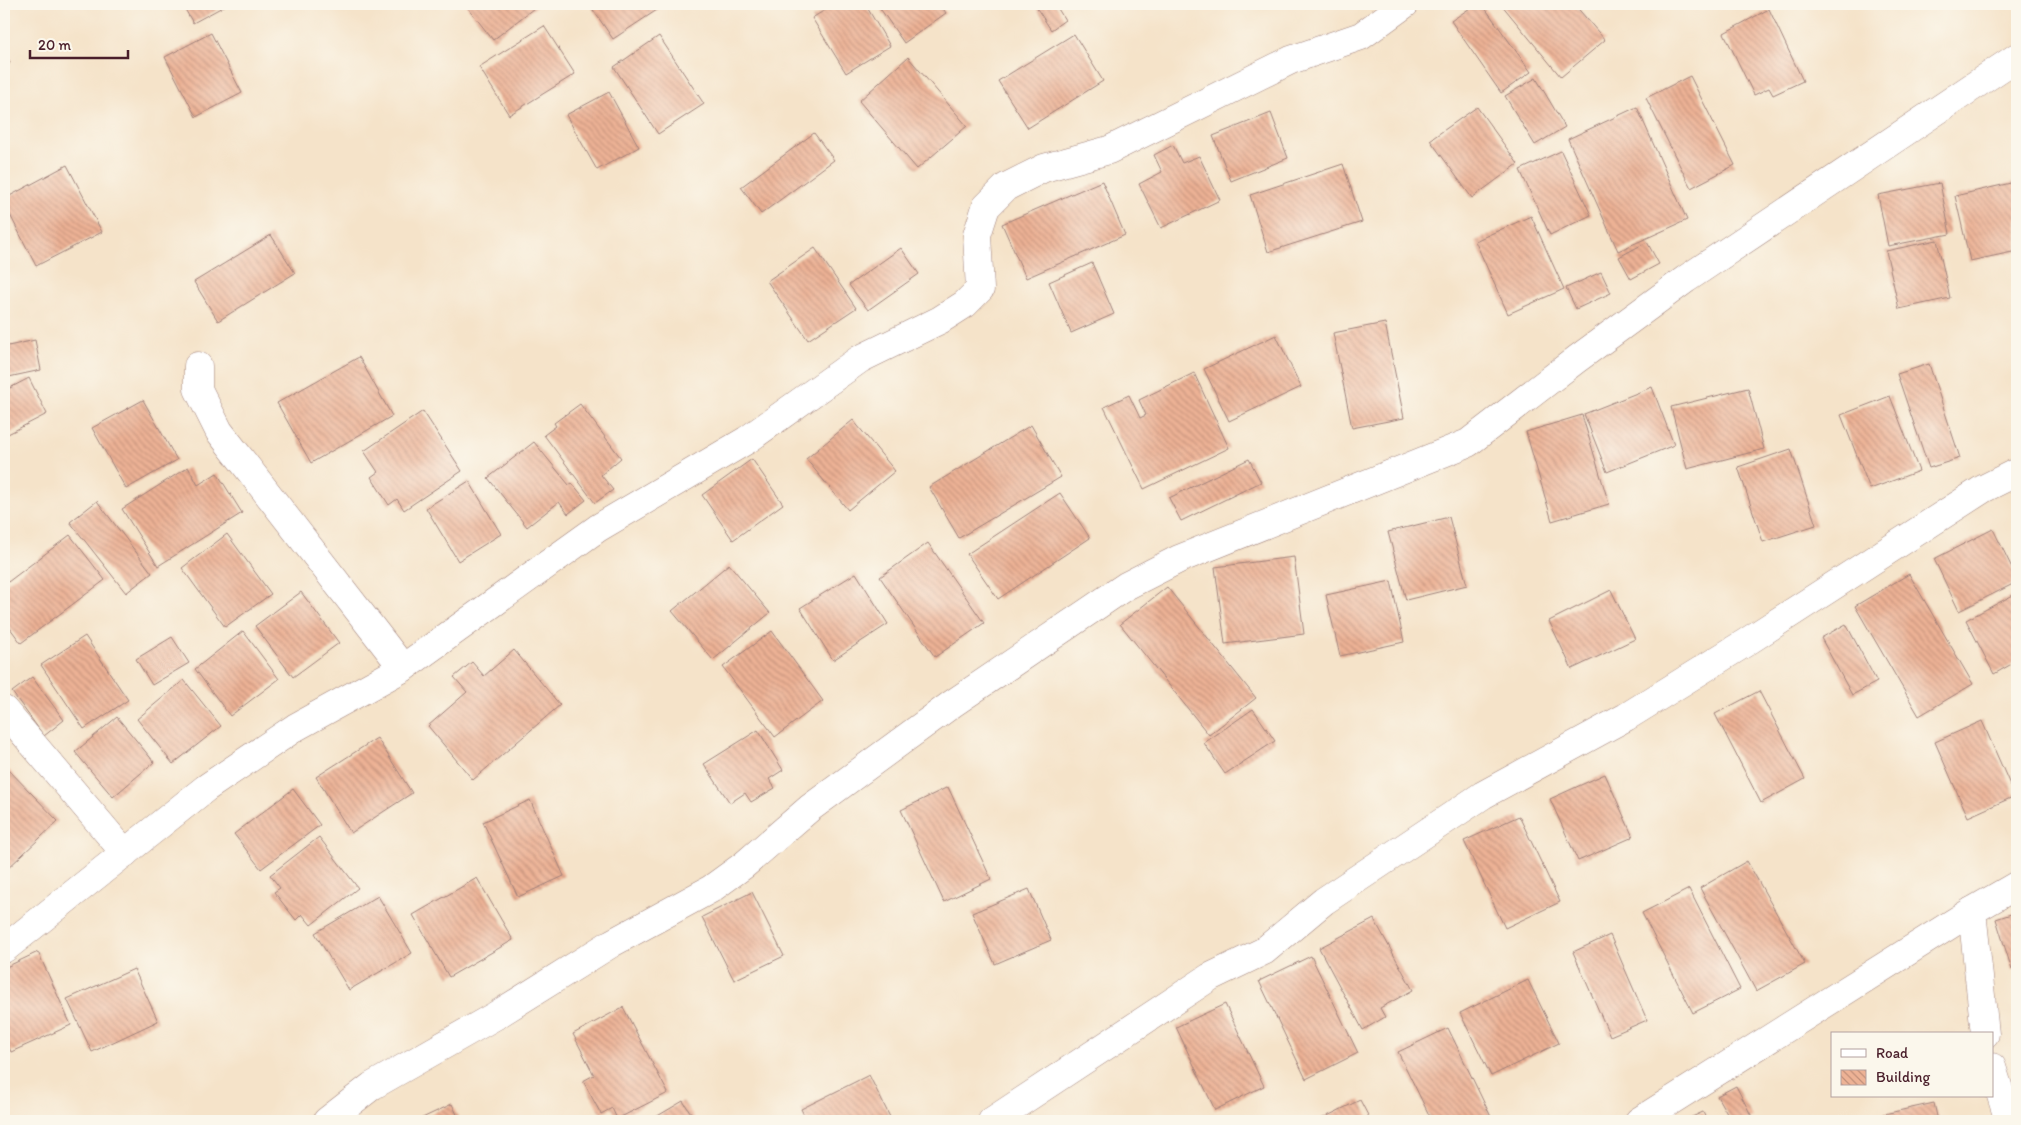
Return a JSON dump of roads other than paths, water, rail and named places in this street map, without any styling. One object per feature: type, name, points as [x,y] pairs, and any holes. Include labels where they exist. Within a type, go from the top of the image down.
[{"type":"street","points":[[4,949],[206,788],[296,727],[403,668],[598,528],[748,440],[860,358],[940,320],[965,304],[980,289],[977,235],[986,207],[1006,187],[1044,168],[1109,150],[1291,60],[1361,36],[1405,4]]},
{"type":"street","points":[[327,1121],[372,1086],[495,1016],[612,943],[711,889],[744,865],[810,808],[944,710],[1126,586],[1179,559],[1468,443],[1686,279],[2017,57]]},
{"type":"street","points":[[198,366],[198,389],[219,431],[403,668]]},
{"type":"street","points":[[992,1121],[1210,977],[1264,951],[1324,901],[1483,795],[1626,717],[1754,638],[1984,490],[2017,472]]},
{"type":"street","points":[[4,710],[125,853]]},
{"type":"street","points":[[1639,1121],[1972,911],[2017,885]]},
{"type":"street","points":[[1972,911],[1985,1032]]},
{"type":"street","points":[[1994,1073],[2009,1121]]}]
